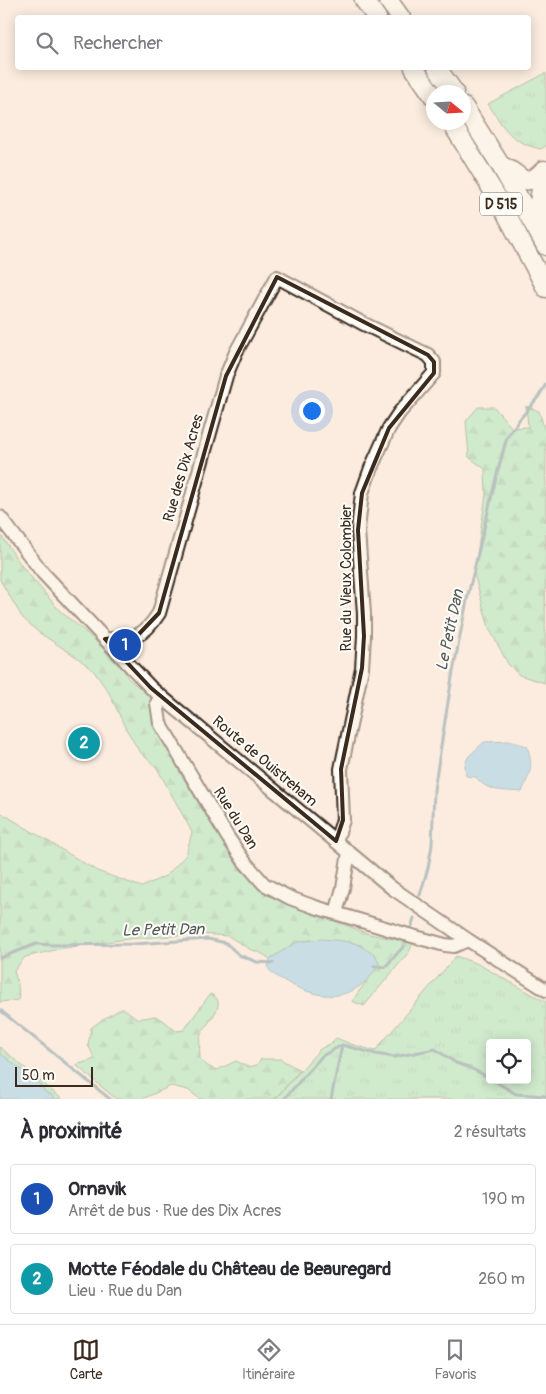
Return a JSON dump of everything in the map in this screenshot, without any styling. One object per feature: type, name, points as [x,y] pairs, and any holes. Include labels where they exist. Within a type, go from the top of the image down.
[{"type":"highway","points":[[364,0],[375,15]]},
{"type":"highway","points":[[388,0],[399,15]]},
{"type":"highway","points":[[415,70],[426,85]]},
{"type":"highway","points":[[438,70],[449,85]]},
{"type":"highway","name":"D 515","points":[[471,118],[546,238]]},
{"type":"highway","name":"D 515","points":[[456,130],[501,204],[546,288]]},
{"type":"highway","points":[[501,166],[511,170],[522,180],[526,181],[535,179],[545,167]]},
{"type":"highway","points":[[545,167],[538,208],[546,238]]},
{"type":"street","name":"Rue du Vieux Colombier","points":[[277,277],[362,323],[428,355],[434,362],[434,373],[389,428],[362,493],[358,530],[364,614],[362,668],[341,769],[343,820],[336,841]]},
{"type":"street","name":"Rue des Dix Acres","points":[[105,639],[122,640],[138,635],[151,626],[159,613],[226,376],[236,352],[277,277]]},
{"type":"street","name":"Route de Ouistreham","points":[[0,517],[43,573],[151,688],[392,888],[546,990]]},
{"type":"street","name":"Rue du Dan","points":[[161,696],[157,703],[160,723],[227,836],[255,875],[264,884],[290,898],[445,945],[454,946],[468,940]]},
{"type":"street","points":[[336,913],[343,888],[349,852]]},
{"type":"highlighted area","points":[[277,277],[428,355],[434,362],[434,373],[389,428],[362,493],[358,530],[364,636],[362,668],[341,769],[343,820],[336,841],[151,688],[105,639],[138,635],[159,613],[226,376]]},
{"type":"green space","points":[[546,73],[546,146],[541,149],[522,143],[509,133],[488,104]]},
{"type":"green space","points":[[526,406],[539,411],[546,434],[545,683],[519,675],[508,664],[489,628],[474,574],[486,495],[485,469],[469,457],[466,421],[478,407],[494,407],[512,428],[528,427]]},
{"type":"green space","points":[[0,534],[21,565],[60,611],[122,666],[128,678],[151,698],[155,722],[182,776],[238,867],[266,894],[273,898],[369,934],[413,943],[409,952],[364,1006],[352,1001],[379,964],[375,954],[366,951],[361,945],[341,941],[311,940],[297,942],[270,959],[228,936],[200,934],[127,939],[64,948],[25,957],[14,971],[18,984],[19,1000],[0,1002],[0,812],[97,871],[142,887],[167,875],[186,855],[192,832],[157,768],[139,751],[109,693],[93,670],[38,632],[22,617],[0,580]]},
{"type":"green space","points":[[456,956],[478,964],[546,1002],[546,1099],[275,1099],[320,1049],[332,1043],[336,1038],[375,1051]]},
{"type":"green space","points":[[210,994],[216,997],[218,1006],[201,1035],[200,1060],[217,1070],[236,1061],[249,1067],[257,1065],[261,1059],[280,1059],[300,1070],[275,1099],[200,1099],[188,1090],[171,1086],[142,1099],[116,1099],[76,1065],[95,1059],[88,1045],[91,1028],[123,1008],[138,1019],[155,1016],[176,1031],[184,1030]]},
{"type":"green space","points":[[0,1047],[62,1099],[55,1099],[45,1092],[40,1085],[3,1057],[0,1053]]},
{"type":"water","points":[[509,741],[527,746],[529,753],[531,765],[522,792],[502,791],[491,788],[476,777],[466,776],[465,765],[468,757],[484,742]]},
{"type":"water","points":[[322,939],[358,944],[375,954],[379,964],[361,985],[340,995],[316,994],[303,990],[275,975],[268,968],[270,959],[297,942]]},
{"type":"water","points":[[0,1053],[40,1085],[46,1093],[55,1099],[0,1099]]},
{"type":"waterway","name":"Le Petit Dan","points":[[420,895],[432,845],[434,790],[452,677],[468,595],[496,478],[507,437],[546,384]]},
{"type":"waterway","name":"Le Petit Dan","points":[[411,929],[414,918]]},
{"type":"waterway","name":"Le Petit Dan","points":[[0,958],[36,944],[134,944],[208,939],[226,943],[239,955],[257,962],[273,963]]},
{"type":"waterway","name":"Le Petit Dan","points":[[374,966],[385,967],[404,946]]},
{"type":"waterway","points":[[0,1010],[110,1099]]},
{"type":"waterway","points":[[284,1099],[322,1056],[342,1045],[394,1057],[435,1049],[456,1063],[486,1076]]},
{"type":"waterway","points":[[331,1099],[342,1045]]},
{"type":"waterway","points":[[500,1084],[516,1094],[546,1096]]},
{"type":"place","name":"Ornavik","points":[[125,645]]},
{"type":"place","name":"Motte Féodale du Château de Beauregard","points":[[84,743]]}]
